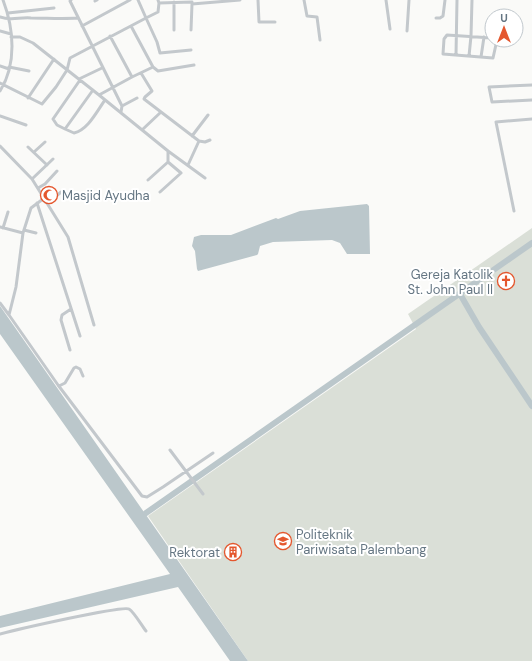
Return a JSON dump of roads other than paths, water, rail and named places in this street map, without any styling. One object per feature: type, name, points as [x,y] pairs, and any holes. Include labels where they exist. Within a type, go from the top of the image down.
[{"type":"street","points":[[0,91],[4,85],[9,68],[12,49],[8,13],[3,0]]},
{"type":"street","points":[[70,0],[102,68],[122,106],[121,112]]},
{"type":"street","points":[[82,26],[130,0]]},
{"type":"street","points":[[138,0],[157,42],[160,53],[191,50]]},
{"type":"street","points":[[0,83],[42,104],[67,70],[70,58],[158,12],[159,2],[240,0]]},
{"type":"street","points":[[258,0],[259,22],[275,22]]},
{"type":"street","points":[[304,0],[307,16],[317,17],[320,40]]},
{"type":"street","points":[[386,0],[390,29]]},
{"type":"street","points":[[407,31],[409,0]]},
{"type":"street","points":[[436,18],[443,16],[445,0]]},
{"type":"street","points":[[456,55],[457,0]]},
{"type":"street","points":[[469,56],[472,0]]},
{"type":"street","points":[[174,2],[174,30]]},
{"type":"street","points":[[191,30],[192,2]]},
{"type":"street","points":[[8,13],[54,8]]},
{"type":"street","points":[[0,17],[9,19],[78,18]]},
{"type":"street","points":[[131,26],[153,68],[158,71],[194,65]]},
{"type":"street","points":[[0,31],[33,43],[168,151],[205,178]]},
{"type":"street","points":[[481,57],[484,37],[457,35],[445,36],[442,53],[444,54],[481,57],[494,57],[496,48]]},
{"type":"street","points":[[110,36],[132,77]]},
{"type":"street","points":[[28,98],[54,59]]},
{"type":"street","points":[[0,66],[29,71]]},
{"type":"street","points":[[102,68],[80,80],[53,121],[57,125],[75,134],[88,124],[105,100]]},
{"type":"street","points":[[99,95],[132,77],[153,68]]},
{"type":"street","points":[[141,73],[152,91],[144,99],[199,141],[205,142],[210,140]]},
{"type":"street","points":[[532,85],[489,87],[492,102],[532,100]]},
{"type":"street","points":[[65,129],[93,90]]},
{"type":"street","points":[[122,106],[137,98]]},
{"type":"street","points":[[142,130],[161,112]]},
{"type":"street","points":[[0,116],[26,125]]},
{"type":"street","points":[[192,136],[208,116]]},
{"type":"street","points":[[514,211],[496,122],[532,119]]},
{"type":"street","points":[[188,165],[199,141]]},
{"type":"street","points":[[34,152],[45,142]]},
{"type":"street","points":[[0,146],[32,179],[68,237],[94,325]]},
{"type":"street","points":[[28,147],[47,165]]},
{"type":"street","points":[[160,192],[180,173],[168,162],[168,151]]},
{"type":"street","points":[[32,179],[53,159]]},
{"type":"street","points":[[148,180],[168,162]]},
{"type":"street","points":[[38,188],[45,184],[57,171]]},
{"type":"street","points":[[9,315],[16,287],[23,231],[31,208],[37,203],[54,198],[61,192]]},
{"type":"street","points":[[37,203],[80,336]]},
{"type":"street","points":[[8,212],[1,227],[36,233]]},
{"type":"street","points":[[0,302],[59,386],[142,496],[147,497],[213,453]]},
{"type":"street","points":[[70,350],[61,320],[62,315],[71,309]]},
{"type":"street","points":[[59,386],[65,383],[76,367],[80,369],[83,376]]},
{"type":"street","points":[[170,450],[203,494]]},
{"type":"street","points":[[0,634],[99,612],[124,608],[130,610],[146,632]]},
{"type":"waterway","points":[[146,513],[532,243]]},
{"type":"waterway","points":[[460,294],[479,327],[532,406]]},
{"type":"place","name":"Masjid Ayudha","points":[[49,195]]},
{"type":"place","name":"Gereja Katolik St. John Paul II","points":[[506,281]]},
{"type":"place","name":"Politeknik Pariwisata Palembang","points":[[283,541]]},
{"type":"place","name":"Rektorat","points":[[233,552]]}]
